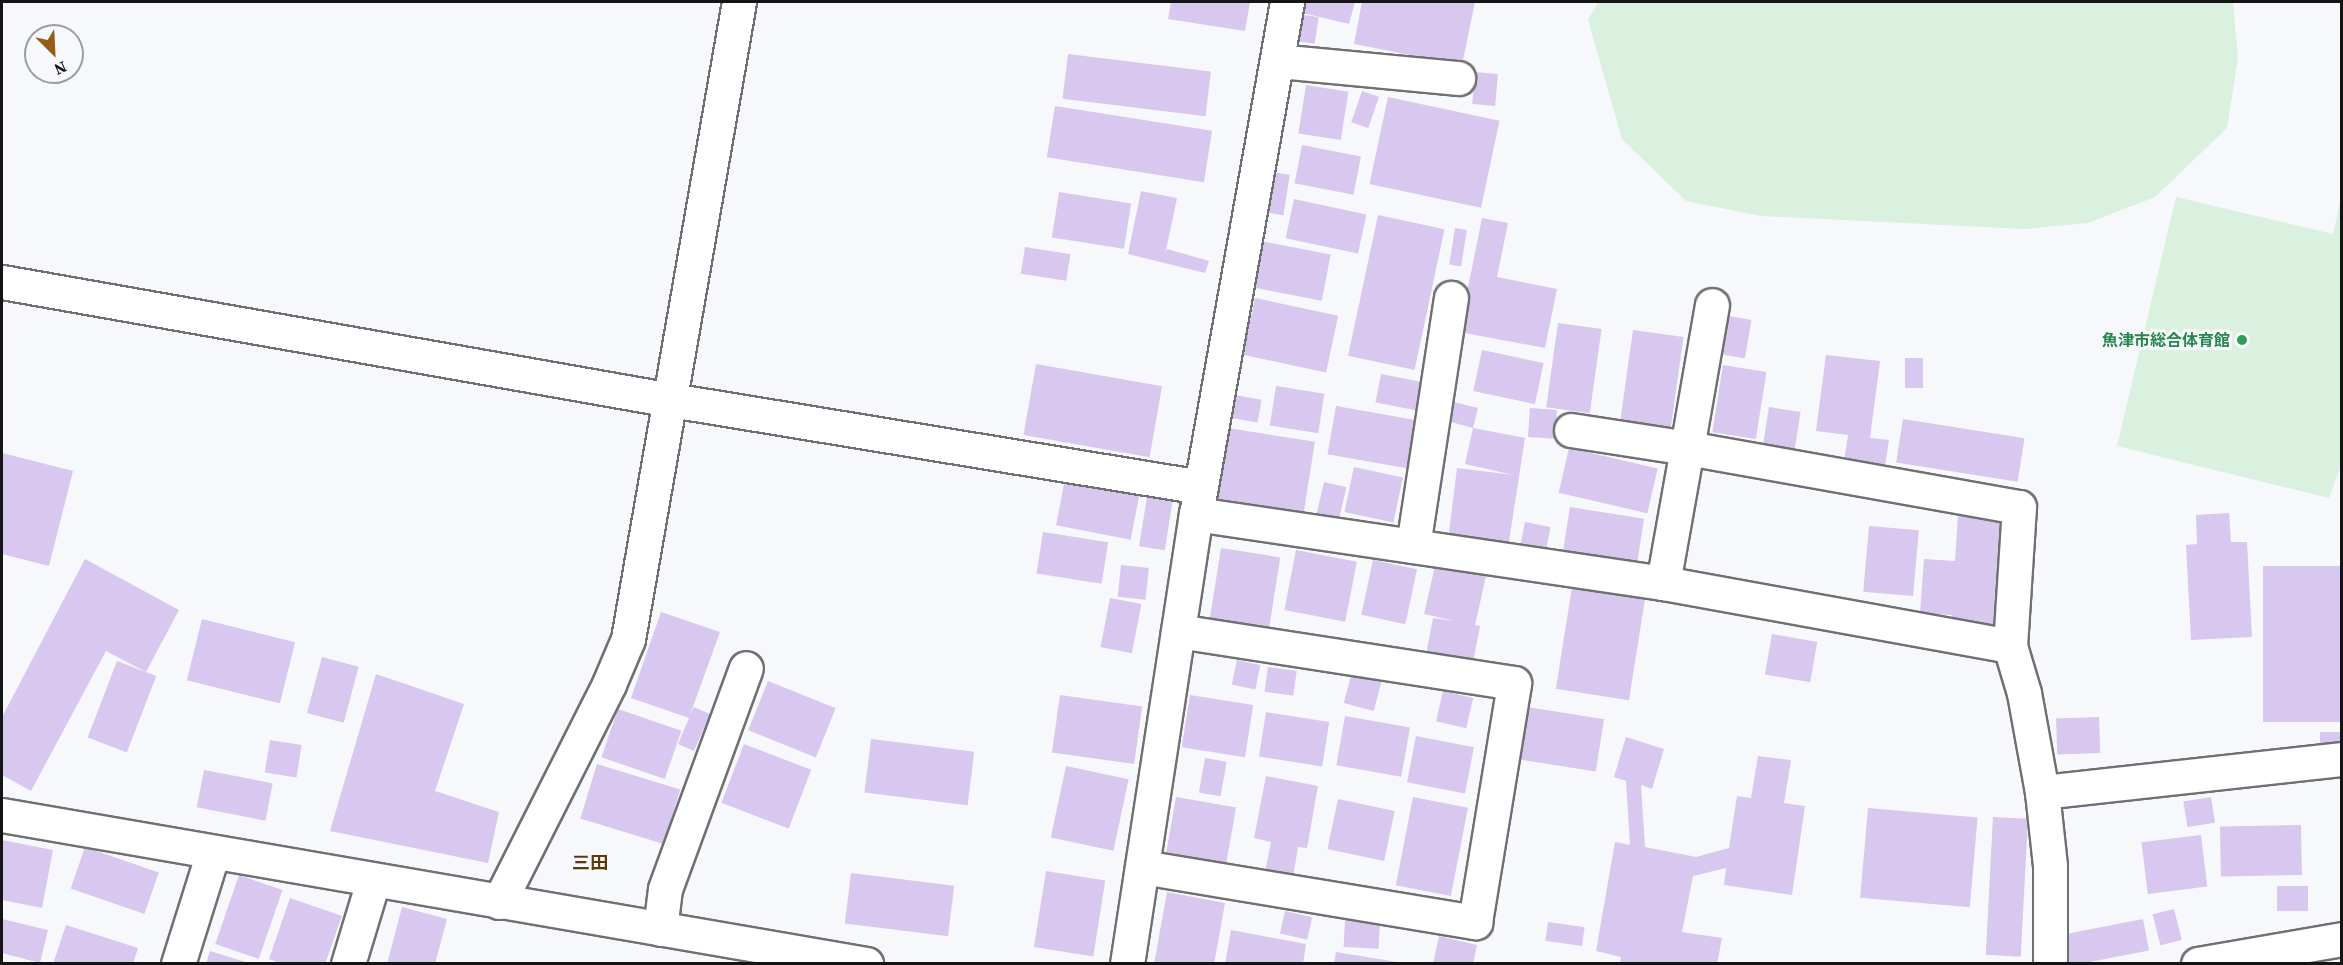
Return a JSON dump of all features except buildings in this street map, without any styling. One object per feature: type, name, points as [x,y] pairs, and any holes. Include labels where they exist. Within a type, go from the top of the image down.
[{"type":"street","points":[[499,902],[609,684],[628,639],[740,2]]},
{"type":"street","points":[[1127,963],[1198,501],[1287,2]]},
{"type":"street","points":[[1276,61],[1458,78]]},
{"type":"street","points":[[2,282],[671,400],[1198,501],[1413,546],[1663,583],[2010,646]]},
{"type":"street","points":[[1413,546],[1451,298]]},
{"type":"street","points":[[1663,583],[1712,305]]},
{"type":"street","points":[[1571,430],[1687,448],[2019,507],[2010,646],[2024,693],[2042,792],[2050,866],[2050,963]]},
{"type":"street","points":[[1142,867],[1475,922],[1514,683],[1178,631]]},
{"type":"street","points":[[660,929],[665,889],[746,668]]},
{"type":"street","points":[[2042,792],[2342,759]]},
{"type":"street","points":[[2,815],[373,881],[866,963]]},
{"type":"street","points":[[178,963],[213,852]]},
{"type":"street","points":[[348,963],[373,881]]},
{"type":"street","points":[[2198,963],[2342,939]]},
{"type":"green space","points":[[1598,2],[2233,2],[2238,58],[2227,128],[2155,197],[2088,223],[2023,229],[1761,216],[1686,201],[1622,139],[1588,20]]},
{"type":"green space","name":"魚津市総合体育館","points":[[2176,197],[2333,234],[2341,198],[2342,463],[2329,498],[2117,446]]},
{"type":"place","name":"魚津市総合体育館","points":[[2242,340]]},
{"type":"district","name":"三田","points":[[590,863]]}]
